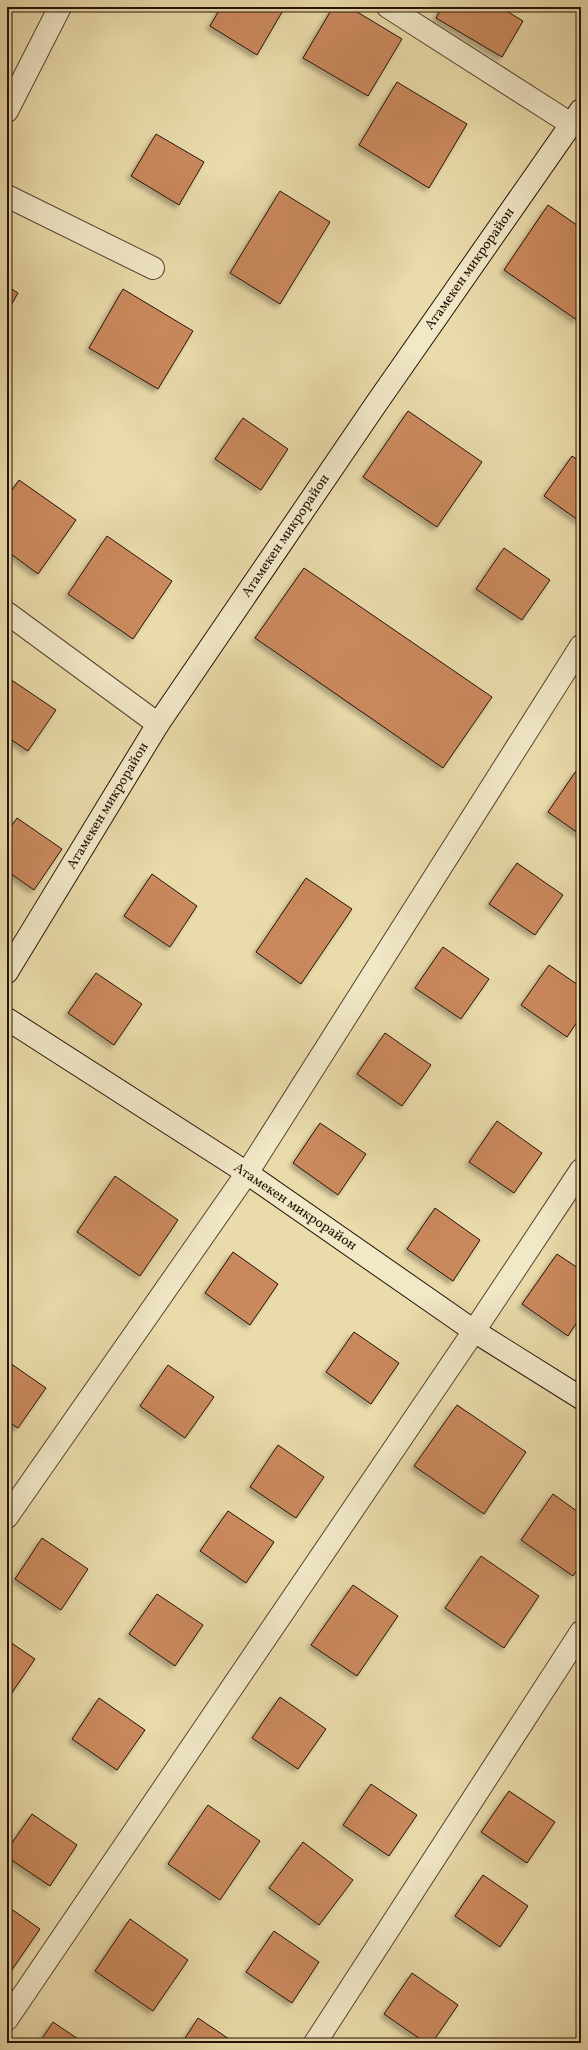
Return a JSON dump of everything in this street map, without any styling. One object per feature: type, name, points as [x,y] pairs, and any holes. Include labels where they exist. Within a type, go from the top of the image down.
[{"type":"street","points":[[7,111],[60,7]]},
{"type":"street","points":[[388,7],[576,117]]},
{"type":"street","name":"Атамекен микрорайон","points":[[7,972],[158,724],[376,404],[576,117]]},
{"type":"street","points":[[7,196],[153,268]]},
{"type":"street","points":[[7,612],[158,724]]},
{"type":"street","points":[[7,1517],[247,1173],[581,646]]},
{"type":"street","name":"Атамекен микрорайон","points":[[7,1019],[247,1173],[474,1331],[581,1398]]},
{"type":"street","points":[[7,2019],[474,1331],[581,1170]]},
{"type":"street","points":[[315,2043],[581,1632]]},
{"type":"building","points":[[221,7],[285,7],[257,55],[210,26]]},
{"type":"building","points":[[333,7],[349,7],[402,39],[368,96],[303,58]]},
{"type":"building","points":[[442,7],[507,7],[505,10],[523,21],[502,57],[436,18]]},
{"type":"building","points":[[397,82],[467,124],[429,188],[359,145]]},
{"type":"building","points":[[156,134],[204,162],[179,205],[131,176]]},
{"type":"building","points":[[280,191],[330,222],[280,304],[230,273]]},
{"type":"building","points":[[548,205],[581,228],[581,313],[577,320],[504,270]]},
{"type":"building","points":[[7,286],[18,293],[7,312]]},
{"type":"building","points":[[123,289],[193,331],[158,389],[89,348]]},
{"type":"building","points":[[408,411],[482,462],[437,527],[363,477]]},
{"type":"building","points":[[243,418],[288,449],[261,490],[215,459]]},
{"type":"building","points":[[572,456],[581,462],[581,522],[544,496]]},
{"type":"building","points":[[19,480],[76,520],[38,574],[7,551],[7,497]]},
{"type":"building","points":[[107,536],[172,581],[133,639],[68,594]]},
{"type":"building","points":[[504,548],[550,580],[522,620],[476,589]]},
{"type":"building","points":[[304,568],[492,697],[443,768],[255,638]]},
{"type":"building","points":[[10,679],[56,710],[28,751],[7,737],[7,684]]},
{"type":"building","points":[[576,771],[581,775],[581,835],[548,812]]},
{"type":"building","points":[[17,818],[62,849],[34,890],[7,871],[7,832]]},
{"type":"building","points":[[517,863],[563,895],[535,935],[489,904]]},
{"type":"building","points":[[152,874],[197,906],[170,947],[124,916]]},
{"type":"building","points":[[306,878],[352,909],[301,984],[256,952]]},
{"type":"building","points":[[443,947],[489,979],[461,1019],[415,988]]},
{"type":"building","points":[[549,965],[581,987],[581,1016],[567,1037],[521,1005]]},
{"type":"building","points":[[96,973],[142,1004],[114,1045],[68,1013]]},
{"type":"building","points":[[385,1033],[431,1065],[402,1106],[357,1074]]},
{"type":"building","points":[[497,1121],[542,1153],[514,1193],[469,1162]]},
{"type":"building","points":[[320,1123],[366,1154],[338,1195],[293,1163]]},
{"type":"building","points":[[115,1176],[178,1220],[140,1276],[77,1232]]},
{"type":"building","points":[[435,1208],[480,1240],[453,1281],[407,1249]]},
{"type":"building","points":[[233,1252],[278,1284],[250,1325],[205,1293]]},
{"type":"building","points":[[557,1254],[581,1270],[581,1316],[568,1336],[522,1304]]},
{"type":"building","points":[[354,1332],[399,1363],[371,1404],[326,1372]]},
{"type":"building","points":[[7,1361],[46,1388],[18,1428],[7,1421]]},
{"type":"building","points":[[168,1365],[214,1397],[185,1438],[140,1406]]},
{"type":"building","points":[[457,1405],[526,1452],[484,1514],[414,1466]]},
{"type":"building","points":[[278,1445],[324,1477],[296,1518],[250,1487]]},
{"type":"building","points":[[553,1494],[581,1514],[581,1564],[573,1576],[521,1540]]},
{"type":"building","points":[[228,1511],[274,1542],[246,1583],[200,1551]]},
{"type":"building","points":[[42,1538],[88,1569],[61,1610],[15,1579]]},
{"type":"building","points":[[481,1556],[539,1596],[504,1648],[445,1608]]},
{"type":"building","points":[[353,1585],[398,1616],[357,1676],[311,1645]]},
{"type":"building","points":[[157,1594],[203,1625],[175,1666],[129,1634]]},
{"type":"building","points":[[7,1640],[35,1659],[7,1700]]},
{"type":"building","points":[[280,1697],[326,1729],[298,1769],[252,1738]]},
{"type":"building","points":[[99,1698],[145,1730],[117,1770],[72,1739]]},
{"type":"building","points":[[371,1784],[417,1815],[389,1856],[343,1825]]},
{"type":"building","points":[[509,1791],[555,1822],[527,1863],[481,1832]]},
{"type":"building","points":[[208,1805],[260,1841],[220,1900],[168,1864]]},
{"type":"building","points":[[32,1814],[77,1845],[50,1886],[7,1857],[7,1850]]},
{"type":"building","points":[[303,1842],[353,1880],[319,1925],[269,1888]]},
{"type":"building","points":[[483,1875],[528,1906],[500,1947],[455,1916]]},
{"type":"building","points":[[7,1906],[40,1929],[7,1977]]},
{"type":"building","points":[[130,1919],[188,1960],[153,2011],[95,1971]]},
{"type":"building","points":[[274,1931],[319,1962],[292,2003],[246,1972]]},
{"type":"building","points":[[412,1973],[458,2005],[432,2043],[426,2043],[384,2014]]},
{"type":"building","points":[[198,2018],[235,2043],[182,2043]]},
{"type":"building","points":[[53,2022],[84,2043],[39,2043]]}]
